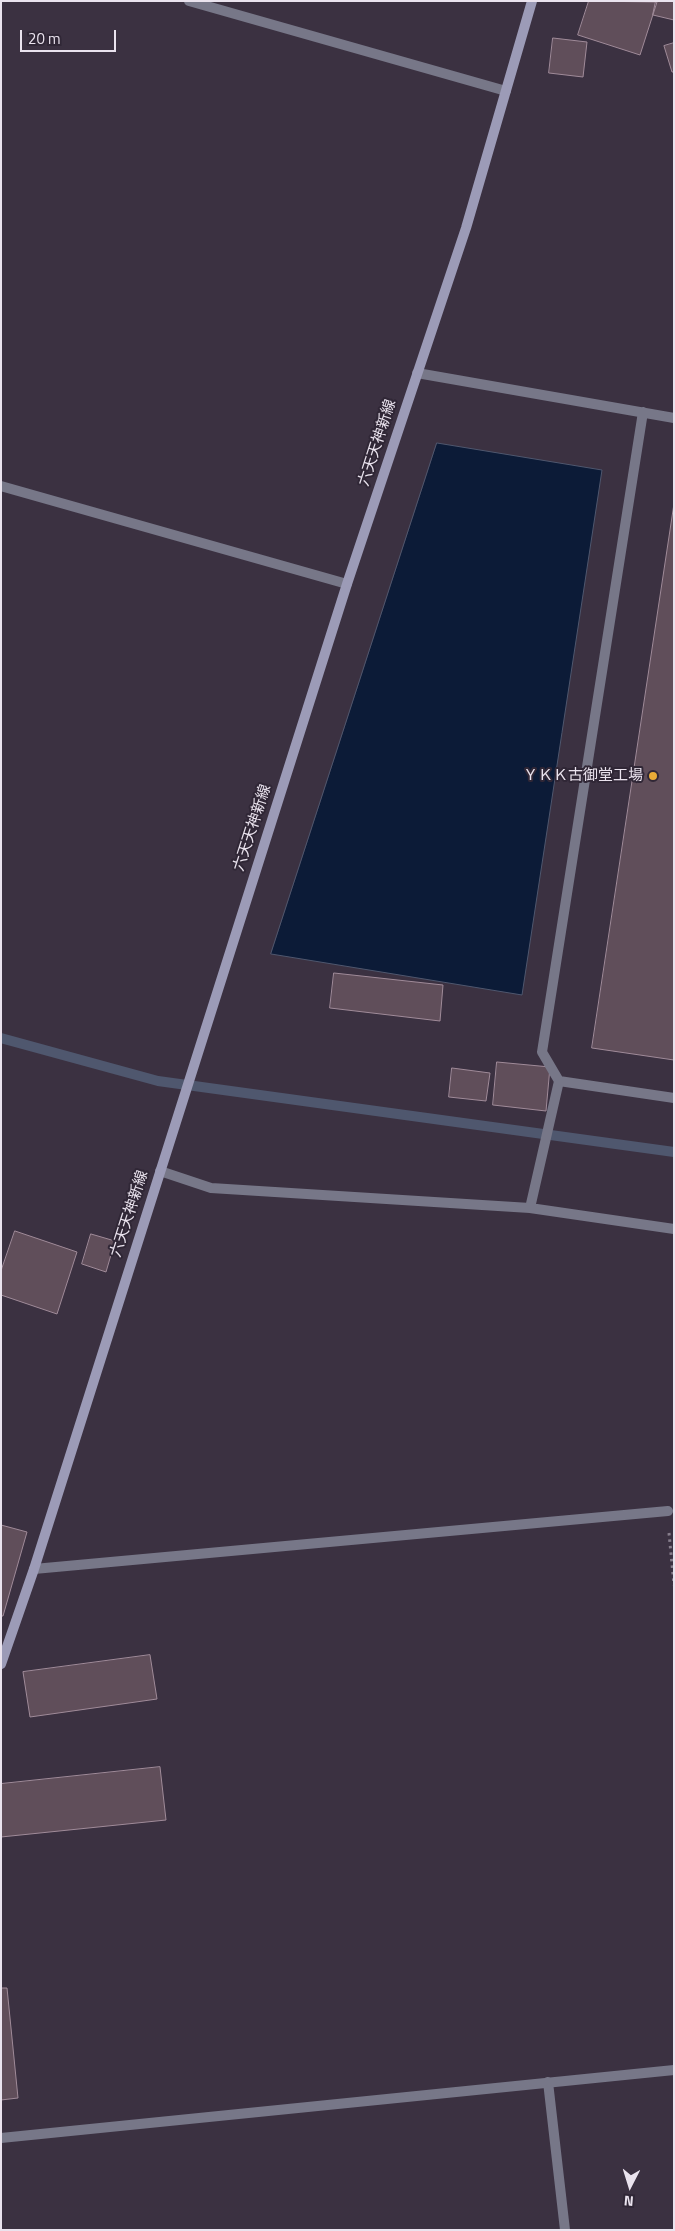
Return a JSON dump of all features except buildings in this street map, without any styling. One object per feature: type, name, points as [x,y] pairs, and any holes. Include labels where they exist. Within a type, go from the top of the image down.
[{"type":"main road","name":"六天天神新線","points":[[1,1664],[5,1641],[34,1569],[347,584],[466,228],[532,1]]},
{"type":"street","points":[[189,1],[506,91]]},
{"type":"street","points":[[417,374],[674,418]]},
{"type":"street","points":[[530,1208],[559,1081],[542,1052],[643,412]]},
{"type":"street","points":[[1,486],[347,584]]},
{"type":"street","points":[[559,1081],[674,1098]]},
{"type":"street","points":[[160,1171],[211,1188],[530,1208],[674,1229]]},
{"type":"street","points":[[34,1569],[668,1511]]},
{"type":"street","points":[[1,2138],[674,2070]]},
{"type":"street","points":[[548,2082],[565,2230]]},
{"type":"path","points":[[668,1511],[674,1585]]},
{"type":"water","points":[[437,443],[602,470],[522,995],[271,954]]},
{"type":"waterway","points":[[1,1038],[158,1081],[674,1152]]},
{"type":"place","name":"ＹＫＫ古御堂工場","points":[[653,776]]}]
